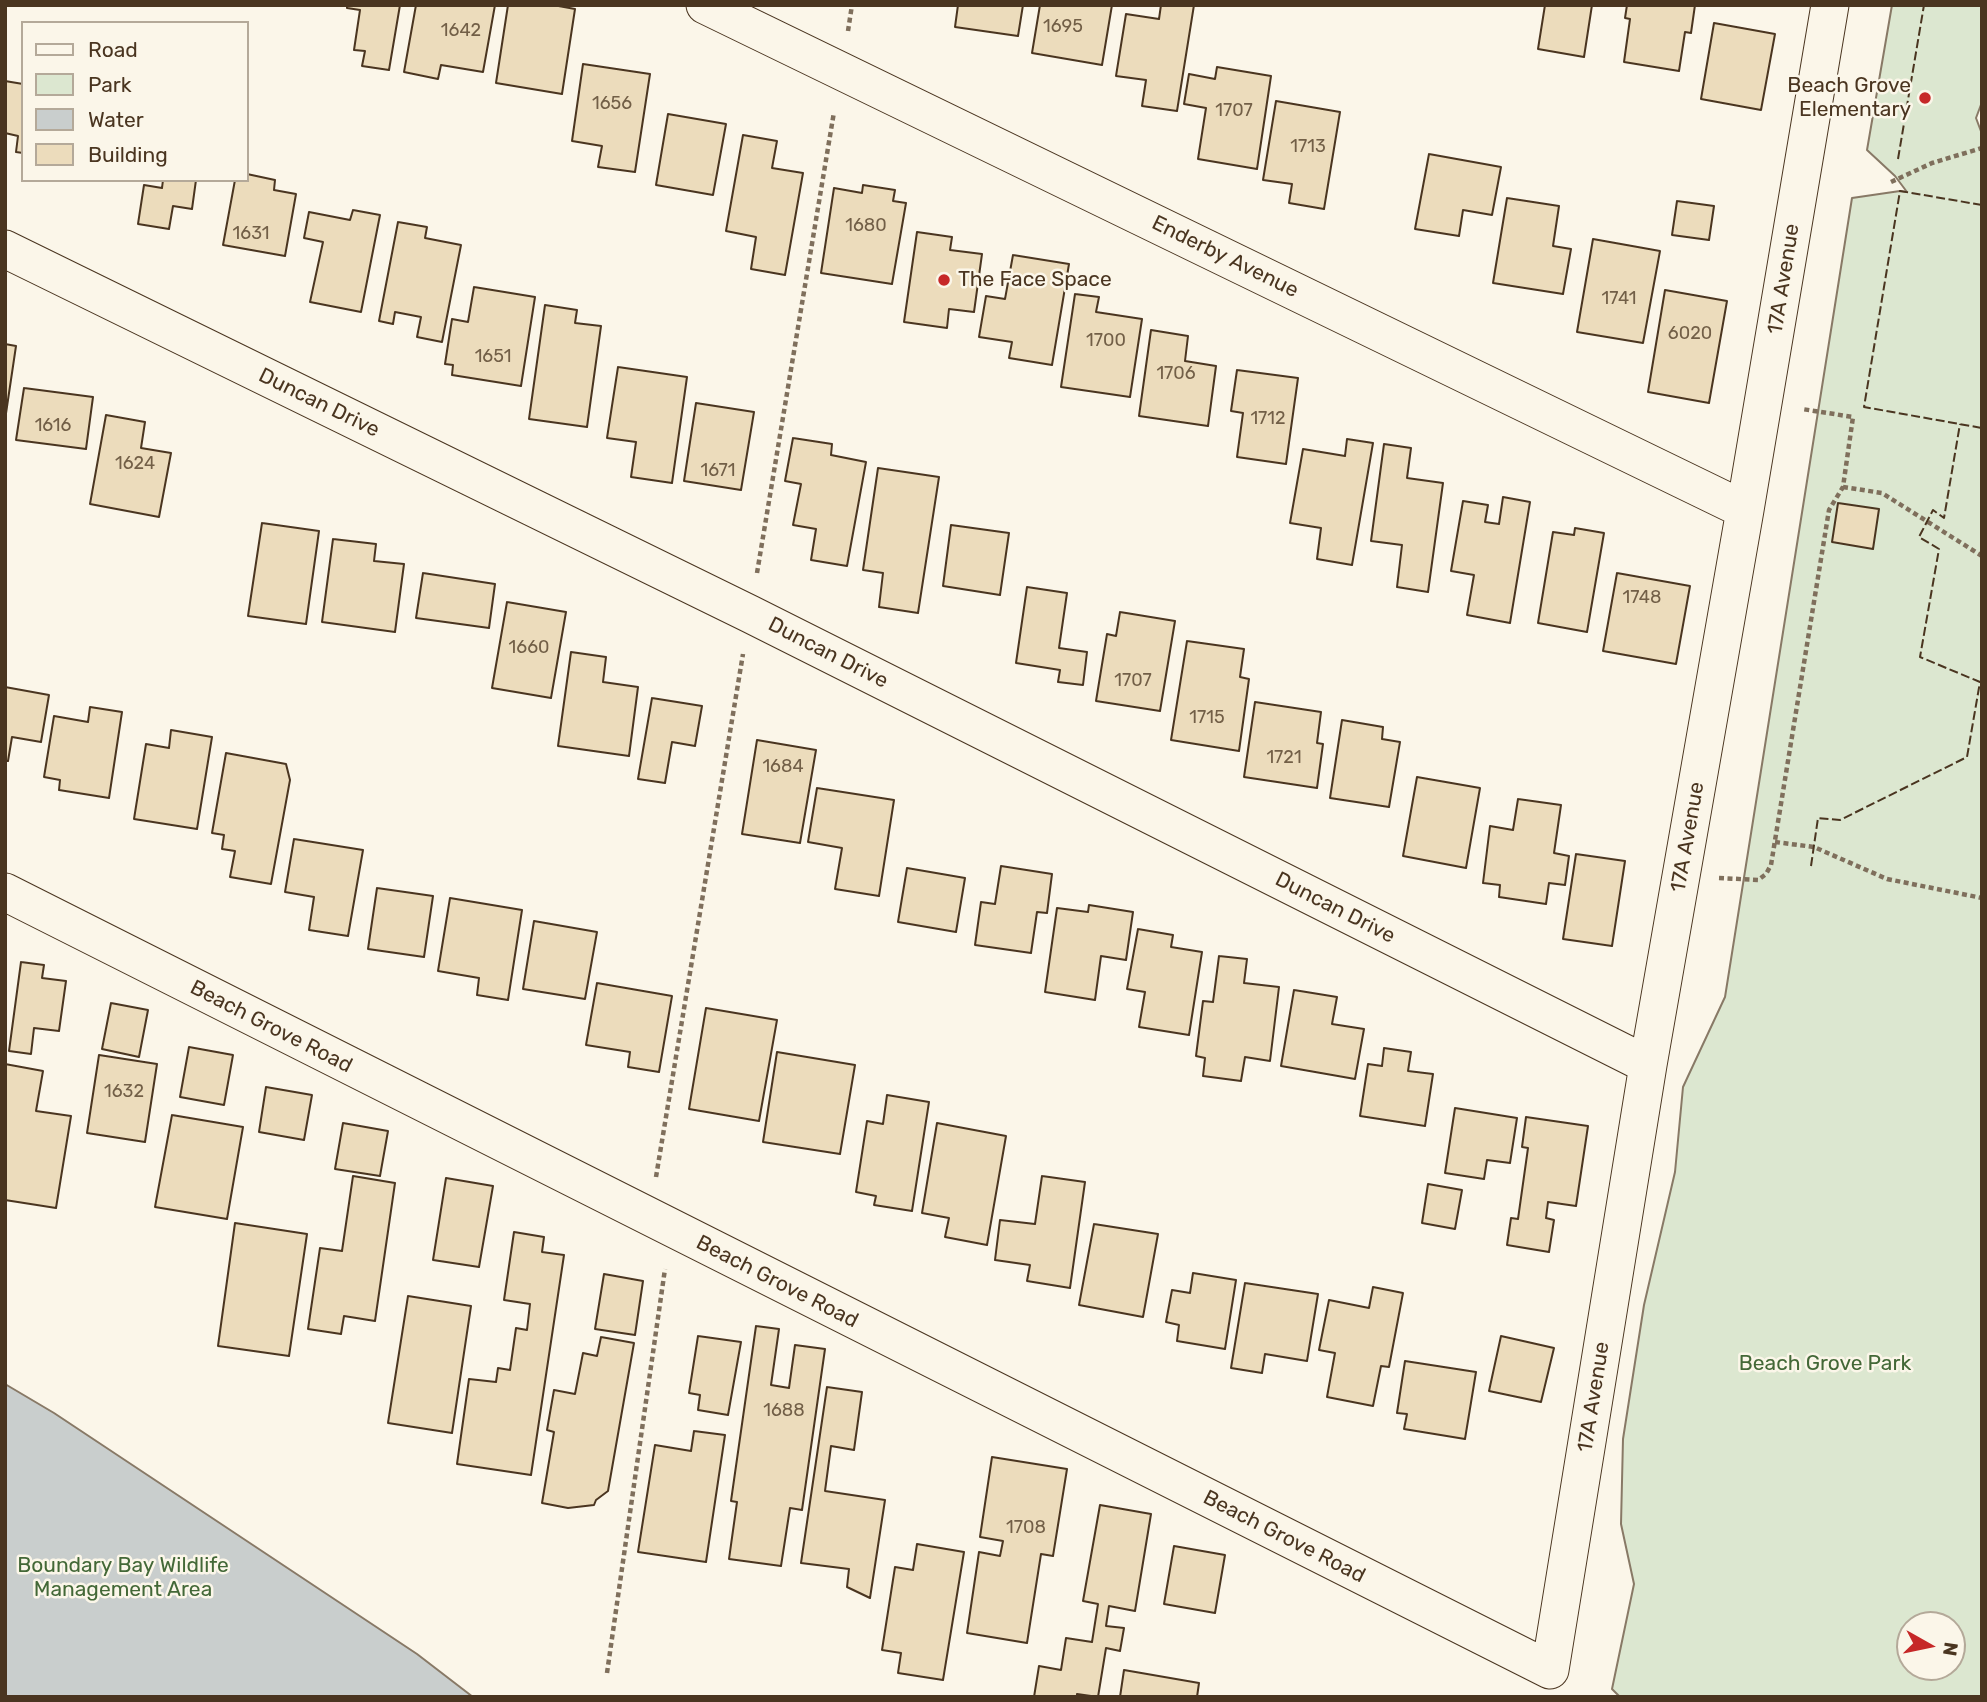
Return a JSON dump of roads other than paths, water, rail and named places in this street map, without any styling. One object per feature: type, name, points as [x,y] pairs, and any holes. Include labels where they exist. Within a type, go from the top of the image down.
[{"type":"street","name":"Enderby Avenue","points":[[705,5],[1745,510]]},
{"type":"street","name":"17A Avenue","points":[[1550,1670],[1647,1065],[1682,875],[1830,5]]},
{"type":"street","name":"Duncan Drive","points":[[5,249],[750,614],[1647,1065]]},
{"type":"street","name":"Beach Grove Road","points":[[5,892],[1550,1670]]},
{"type":"water","name":"Boundary Bay Wildlife Management Area","points":[[5,1384],[54,1413],[417,1654],[473,1697],[5,1697]]},
{"type":"place","name":"Beach Grove Elementary","points":[[1925,98]]},
{"type":"place","name":"The Face Space","points":[[944,280]]},
{"type":"park label","name":"Beach Grove Park","points":[[1825,1364]]}]
